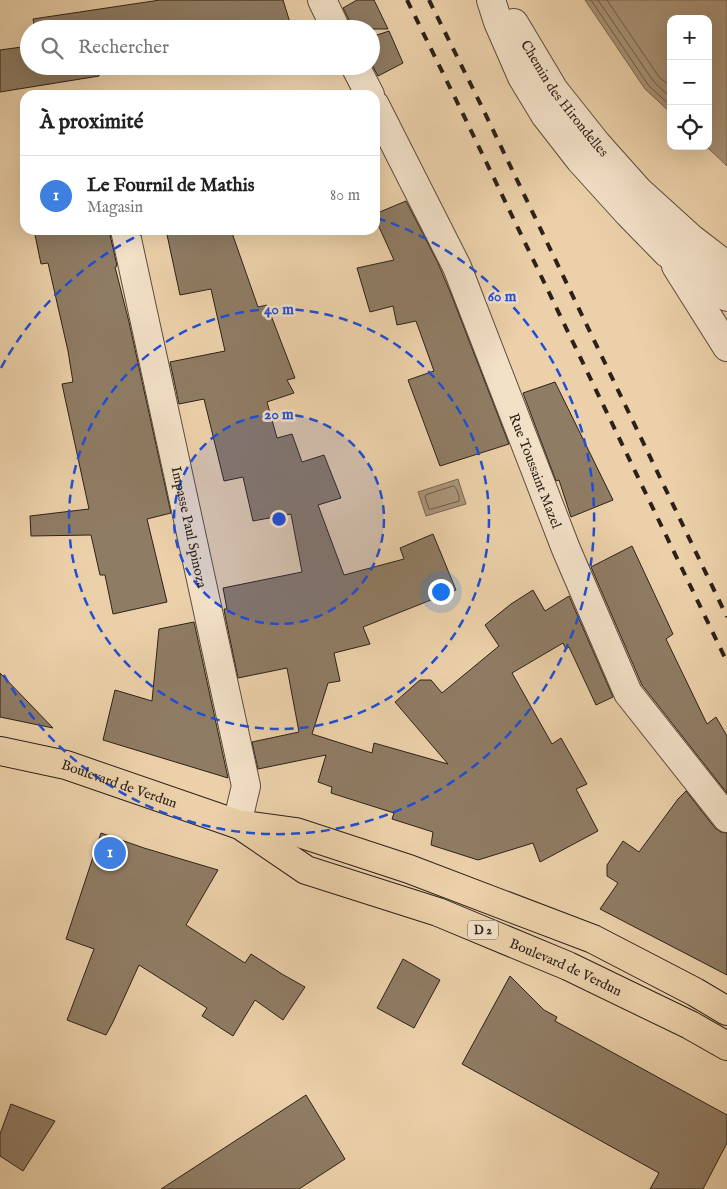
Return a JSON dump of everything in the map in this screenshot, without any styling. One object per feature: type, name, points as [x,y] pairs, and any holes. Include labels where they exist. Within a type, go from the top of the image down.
[{"type":"main road","name":"Boulevard de Verdun","points":[[0,751],[66,765],[237,824],[296,832],[409,869],[593,939],[695,992],[727,1011]]},
{"type":"main road","name":"Boulevard de Verdun","points":[[237,824],[306,870],[438,912],[568,966],[690,1025],[727,1046]]},
{"type":"street","points":[[322,0],[332,20]]},
{"type":"street","points":[[491,0],[498,22],[522,77],[545,116],[580,160],[628,213],[667,252],[727,297]]},
{"type":"street","name":"Chemin des Hirondelles","points":[[501,0],[554,90],[597,144],[638,190],[692,239],[727,266]]},
{"type":"street","points":[[360,75],[367,90]]},
{"type":"street","name":"Rue Toussaint Mazel","points":[[380,115],[457,267],[566,549],[628,693],[727,818]]},
{"type":"street","name":"Impasse Paul Spinoza","points":[[126,235],[246,786],[237,824]]},
{"type":"street","points":[[667,252],[727,347]]},
{"type":"water","points":[[585,0],[727,0],[727,166],[710,150],[712,150],[712,15],[667,15],[667,109],[645,89]]},
{"type":"water","points":[[458,479],[466,504],[426,516],[418,492]]},
{"type":"building","points":[[160,0],[283,0],[289,20],[33,20]]},
{"type":"building","points":[[357,0],[374,0],[388,29],[380,29],[380,20],[349,20],[343,8]]},
{"type":"building","points":[[389,31],[403,63],[380,75],[380,34]]},
{"type":"building","points":[[20,47],[20,75],[99,76],[0,92],[0,50]]},
{"type":"building","points":[[406,201],[437,261],[451,294],[509,444],[440,466],[408,380],[434,371],[416,321],[397,325],[393,306],[370,312],[357,268],[394,260],[380,229],[380,212]]},
{"type":"building","points":[[35,235],[110,235],[117,266],[115,267],[171,513],[147,519],[167,602],[113,614],[105,575],[100,575],[91,535],[31,536],[30,516],[89,509],[62,384],[73,382],[68,351],[48,263],[41,264]]},
{"type":"building","points":[[167,235],[233,235],[258,307],[267,305],[295,378],[287,380],[294,393],[267,402],[277,438],[292,434],[302,462],[324,455],[341,498],[318,505],[344,575],[404,559],[400,548],[433,534],[456,590],[363,627],[370,644],[334,653],[340,681],[328,683],[312,734],[372,753],[374,743],[448,764],[395,702],[420,680],[431,680],[442,693],[499,646],[485,625],[511,604],[533,590],[545,611],[569,596],[613,697],[596,705],[569,647],[566,649],[563,643],[512,673],[552,744],[561,738],[587,784],[576,789],[598,831],[540,862],[533,843],[478,860],[431,845],[433,832],[392,819],[394,813],[331,793],[332,787],[318,782],[326,755],[258,769],[252,742],[299,732],[287,668],[238,678],[224,609],[227,609],[223,588],[302,572],[291,514],[253,521],[243,477],[224,481],[204,399],[179,404],[170,362],[225,351],[211,289],[180,295]]},
{"type":"building","points":[[555,382],[613,500],[571,517],[559,480],[556,481],[523,393]]},
{"type":"building","points":[[632,546],[673,634],[666,639],[707,724],[716,717],[727,736],[727,793],[642,685],[591,567]]},
{"type":"building","points":[[194,622],[228,778],[103,740],[115,690],[152,701],[159,629]]},
{"type":"building","points":[[0,673],[53,728],[0,717]]},
{"type":"building","points":[[686,791],[715,828],[727,833],[727,975],[600,909],[618,883],[607,876],[607,865],[623,841],[639,852]]},
{"type":"building","points":[[101,833],[218,870],[186,925],[245,963],[251,954],[305,987],[283,1020],[255,1000],[233,1036],[202,1016],[207,1008],[139,965],[106,1035],[67,1020],[94,949],[66,939]]},
{"type":"building","points":[[403,959],[440,980],[414,1028],[377,1008]]},
{"type":"building","points":[[510,976],[544,1010],[557,1017],[555,1021],[727,1115],[727,1143],[703,1189],[650,1189],[659,1173],[462,1064]]},
{"type":"building","points":[[306,1095],[345,1159],[299,1189],[161,1189]]},
{"type":"building","points":[[11,1104],[55,1121],[23,1171],[0,1156],[0,1134]]},
{"type":"railway","points":[[407,0],[727,662]]},
{"type":"railway","points":[[429,0],[727,617]]},
{"type":"place","name":"Le Fournil de Mathis","points":[[110,853]]}]
